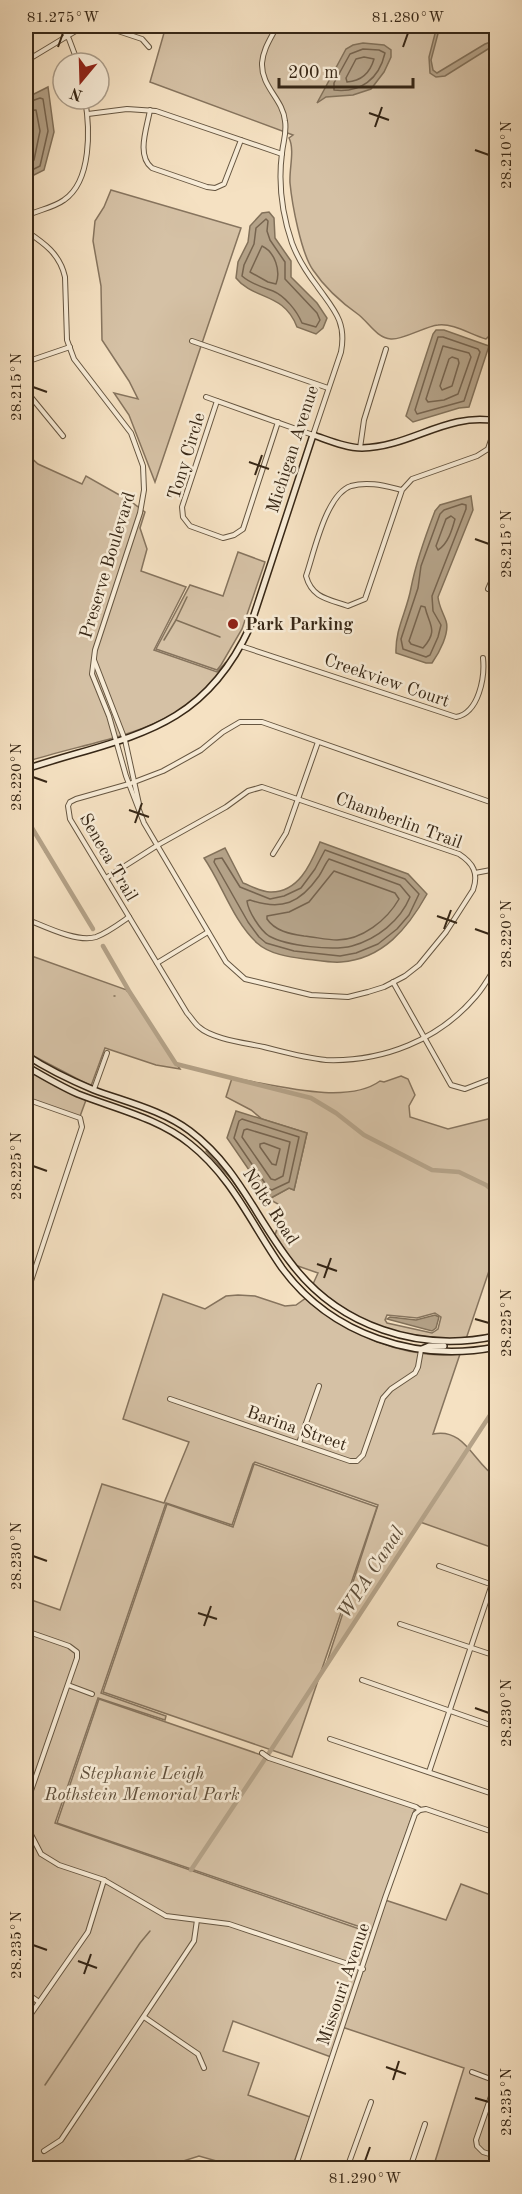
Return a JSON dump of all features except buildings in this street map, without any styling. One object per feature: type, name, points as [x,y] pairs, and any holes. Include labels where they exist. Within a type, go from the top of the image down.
[{"type":"street","points":[[59,26],[75,51]]},
{"type":"street","points":[[26,61],[84,26]]},
{"type":"street","points":[[103,26],[142,39],[149,47]]},
{"type":"street","name":"Michigan Avenue","points":[[26,769],[125,740],[157,727],[186,709],[220,676],[241,646],[250,627],[343,341],[340,322],[334,307],[298,258],[283,210],[280,178],[285,118],[279,102],[267,87],[262,66],[266,47],[277,26]]},
{"type":"street","points":[[88,114],[127,109],[150,110],[282,154]]},
{"type":"street","points":[[150,110],[143,157],[146,162],[153,168],[207,187],[215,188],[224,184],[241,140]]},
{"type":"street","points":[[26,216],[57,204],[67,198],[78,185],[89,139],[87,111]]},
{"type":"street","name":"Preserve Boulevard","points":[[26,231],[52,250],[63,268],[66,334],[74,359],[131,433],[143,466],[144,490],[140,513],[95,650],[92,674],[109,717],[129,784],[139,808]]},
{"type":"street","points":[[192,341],[328,388]]},
{"type":"street","points":[[26,362],[70,347]]},
{"type":"street","points":[[360,448],[364,420],[386,349]]},
{"type":"street","points":[[26,391],[63,436]]},
{"type":"street","points":[[206,397],[313,435],[360,448],[396,443],[462,420],[480,418],[496,423],[488,449],[477,456],[412,479],[402,490],[366,599],[348,606],[318,596],[309,587],[306,576],[330,507],[337,496],[349,487],[364,484],[402,490]]},
{"type":"street","name":"Tony Circle","points":[[217,401],[182,507],[183,516],[190,526],[223,538],[243,529],[278,422]]},
{"type":"street","points":[[488,590],[496,572]]},
{"type":"street","name":"Creekview Court","points":[[241,646],[456,717],[469,712],[474,706],[485,673],[483,658]]},
{"type":"street","name":"Preserve Boulevard","points":[[94,660],[125,740],[139,808]]},
{"type":"street","name":"Seneca Trail","points":[[496,804],[262,722],[240,722],[183,761],[135,782],[76,798],[68,806],[70,819],[187,1013],[199,1027],[214,1035],[324,1060],[353,1060],[378,1056],[409,1046],[440,1029],[477,995],[496,966]]},
{"type":"street","points":[[273,854],[282,842],[318,742]]},
{"type":"street","name":"Chamberlin Trail","points":[[257,787],[267,788],[459,854],[469,861],[476,879],[473,890],[441,939],[419,964],[393,982],[368,992],[348,997],[310,995],[245,979],[236,972],[226,962],[158,845],[257,787]]},
{"type":"street","points":[[106,878],[158,845],[144,823],[139,808]]},
{"type":"street","points":[[475,873],[496,869]]},
{"type":"street","points":[[26,919],[74,936],[92,938],[129,917]]},
{"type":"street","points":[[157,963],[208,932]]},
{"type":"street","points":[[393,982],[447,1080],[457,1088],[472,1088],[496,1077]]},
{"type":"street","points":[[73,1092],[94,1089],[107,1053]]},
{"type":"street","name":"Nolte Road","points":[[26,1055],[68,1078],[171,1119],[209,1146],[244,1189],[291,1263],[314,1289],[333,1305],[363,1323],[394,1335],[426,1341],[468,1341],[496,1336]]},
{"type":"street","name":"Nolte Road","points":[[26,1066],[73,1092],[147,1118],[189,1143],[214,1165],[231,1187],[284,1270],[304,1293],[327,1312],[351,1327],[396,1346],[420,1350],[454,1352],[496,1347]]},
{"type":"street","points":[[26,1099],[76,1117],[82,1122],[26,1296]]},
{"type":"street","points":[[420,1350],[429,1346],[462,1346],[468,1341]]},
{"type":"street","name":"Barina Street","points":[[170,1399],[350,1461],[359,1460],[363,1455],[383,1398],[391,1389],[415,1373],[418,1368],[420,1350]]},
{"type":"street","points":[[299,1443],[318,1386]]},
{"type":"street","points":[[429,1772],[494,1585],[439,1566]]},
{"type":"street","points":[[400,1624],[496,1656]]},
{"type":"street","points":[[26,1631],[69,1646],[77,1652],[77,1658],[26,1805]]},
{"type":"street","points":[[362,1680],[496,1727]]},
{"type":"street","points":[[68,1685],[92,1694]]},
{"type":"street","points":[[330,1739],[496,1795]]},
{"type":"street","points":[[262,1753],[269,1758],[420,1810],[426,1809],[496,1833]]},
{"type":"street","name":"Missouri Avenue","points":[[296,2166],[408,1835],[416,1814],[420,1810]]},
{"type":"street","points":[[26,1825],[41,1854],[59,1865],[104,1880],[166,1916],[229,1924],[363,1969]]},
{"type":"street","points":[[26,2021],[88,1932],[104,1880]]},
{"type":"street","points":[[44,2151],[61,2140],[195,1941],[197,1920]]},
{"type":"street","points":[[26,1993],[39,2002]]},
{"type":"street","points":[[144,2017],[198,2054],[204,2068]]},
{"type":"street","points":[[472,2072],[496,2081],[476,2140],[477,2146],[483,2152],[496,2156]]},
{"type":"street","points":[[347,2169],[371,2102]]},
{"type":"street","points":[[410,2169],[425,2124]]},
{"type":"street","points":[[296,2166],[311,2169]]},
{"type":"green space","points":[[166,26],[496,26],[496,313],[490,335],[486,339],[456,327],[438,325],[396,339],[386,338],[377,333],[334,295],[313,270],[301,241],[290,183],[292,154],[289,138],[293,135],[150,82]]},
{"type":"green space","points":[[111,190],[241,228],[155,482],[129,415],[114,393],[138,399],[102,340],[101,286],[93,241],[95,221]]},
{"type":"green space","points":[[26,453],[38,464],[82,484],[86,476],[145,512],[140,528],[147,549],[141,571],[186,587],[154,650],[217,672],[226,662],[208,686],[187,705],[163,719],[109,739],[26,762]]},
{"type":"green space","points":[[238,552],[265,562],[242,629],[217,670],[156,649],[190,585],[223,596]]},
{"type":"green space","points":[[26,954],[127,990],[180,1069],[156,1065],[105,1048],[91,1086],[26,1052]]},
{"type":"green space","points":[[26,1069],[86,1100],[79,1119],[26,1099]]},
{"type":"green space","points":[[401,1076],[408,1079],[415,1095],[409,1106],[410,1117],[448,1129],[496,1117],[496,1263],[492,1262],[466,1339],[403,1333],[368,1322],[351,1313],[313,1284],[318,1273],[295,1265],[275,1235],[283,1211],[278,1204],[269,1199],[289,1188],[294,1190],[307,1133],[262,1119],[251,1110],[226,1097],[232,1078],[329,1093],[348,1092],[366,1088],[380,1081],[384,1082]],"holes":[[[435,1313],[441,1317],[438,1329],[432,1333],[387,1323],[385,1320],[387,1315],[417,1318]]]},
{"type":"green space","points":[[163,1294],[205,1309],[226,1296],[255,1296],[285,1306],[296,1305],[306,1298],[340,1323],[377,1342],[418,1353],[460,1354],[433,1434],[444,1433],[461,1441],[496,1477],[496,1549],[420,1522],[326,1665],[378,1505],[255,1462],[232,1525],[166,1503],[101,1693],[166,1716],[165,1720],[98,1698],[55,1823],[371,1933],[385,1900],[446,1920],[461,1884],[496,1897],[496,2168],[433,2168],[464,2068],[342,2027],[331,2057],[233,2021],[223,2051],[259,2063],[248,2095],[310,2117],[292,2168],[241,2168],[199,2156],[161,2168],[26,2168],[26,1598],[60,1610],[102,1484],[164,1503],[189,1442],[123,1419]]},
{"type":"green space","name":"Stephanie Leigh Rothstein Memorial Park","points":[[254,1464],[377,1507],[292,1757],[103,1692],[167,1504],[233,1527]]},
{"type":"green space","name":"Stephanie Leigh Rothstein Memorial Park","points":[[99,1699],[415,1808],[372,1931],[57,1823]]},
{"type":"water","points":[[437,26],[440,26],[431,60],[433,70],[437,73],[485,44],[496,40],[496,44],[445,76],[436,77],[430,73],[429,57]]},
{"type":"water","points":[[363,43],[384,45],[391,50],[391,57],[384,72],[371,89],[353,95],[326,97],[317,103],[346,49]]},
{"type":"water","points":[[48,87],[54,132],[44,170],[26,179],[26,98]]},
{"type":"water","points":[[269,212],[274,218],[275,238],[291,261],[291,277],[317,303],[327,318],[323,328],[316,334],[297,327],[284,308],[243,285],[236,278],[238,262],[248,242],[250,226],[262,213]]},
{"type":"water","points":[[436,330],[444,330],[489,346],[469,407],[413,422],[406,416]]},
{"type":"water","points":[[471,496],[473,510],[438,597],[447,626],[441,648],[432,663],[396,653],[397,636],[415,569],[435,511],[440,505]]},
{"type":"water","points":[[320,842],[408,874],[427,894],[403,930],[393,940],[382,948],[356,960],[328,962],[286,956],[262,947],[241,924],[204,858],[225,848],[243,883],[267,892],[280,891],[289,888],[302,875]]},
{"type":"water","points":[[236,1111],[307,1133],[294,1190],[289,1188],[269,1199],[227,1138]]},
{"type":"water","points":[[435,1315],[439,1317],[436,1328],[432,1331],[387,1319],[390,1317],[416,1320]]},
{"type":"waterway","points":[[176,620],[187,597]]},
{"type":"waterway","points":[[164,640],[176,620],[220,637]]},
{"type":"waterway","points":[[26,818],[93,929]]},
{"type":"waterway","points":[[103,946],[176,1064],[311,1098],[336,1113],[364,1135],[432,1170],[459,1172],[486,1185],[496,1193]]},
{"type":"waterway","points":[[206,1151],[232,1180],[246,1200]]},
{"type":"waterway","name":"WPA Canal","points":[[269,1753],[496,1406]]},
{"type":"waterway","name":"WPA Canal","points":[[191,1870],[265,1759]]},
{"type":"waterway","points":[[45,2085],[150,1931]]},
{"type":"place","name":"Park Parking","points":[[233,624]]}]
